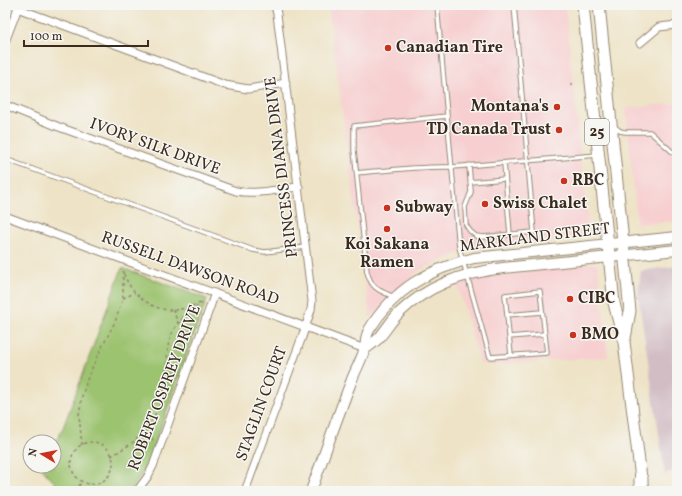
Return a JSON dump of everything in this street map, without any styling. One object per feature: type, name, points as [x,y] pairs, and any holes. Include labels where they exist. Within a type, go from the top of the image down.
[{"type":"main road","name":"25","points":[[583,5],[614,303],[624,342],[642,487]]},
{"type":"main road","name":"25","points":[[598,5],[630,311],[624,342]]},
{"type":"street","name":"PRINCESS DIANA DRIVE","points":[[273,5],[277,14],[312,301],[311,310],[305,327]]},
{"type":"street","points":[[5,42],[18,7],[236,88],[248,89],[286,83]]},
{"type":"street","points":[[640,43],[659,27],[677,25]]},
{"type":"street","name":"IVORY SILK DRIVE","points":[[5,105],[59,127],[236,191],[245,193],[299,187]]},
{"type":"street","name":"RUSSELL DAWSON ROAD","points":[[5,216],[365,349]]},
{"type":"street","name":"MARKLAND STREET","points":[[311,491],[341,407],[365,349],[368,332],[395,298],[408,286],[422,277],[448,265],[463,261],[496,255],[677,237]]},
{"type":"street","name":"MARKLAND STREET","points":[[365,349],[379,338],[395,317],[417,298],[435,286],[466,274],[503,268],[677,250]]},
{"type":"street","name":"ROBERT OSPREY DRIVE","points":[[137,491],[153,466],[215,293]]},
{"type":"street","name":"STAGLIN COURT","points":[[245,491],[305,327]]},
{"type":"lane","points":[[437,5],[459,247],[490,357],[511,356],[547,353],[540,292],[505,295],[511,356]]},
{"type":"lane","points":[[468,166],[471,192],[465,207],[466,224],[470,231],[476,236],[483,237],[534,232],[514,5]]},
{"type":"lane","points":[[395,298],[378,290],[370,281],[367,272],[354,150],[354,126],[447,116]]},
{"type":"lane","points":[[596,120],[611,124],[620,131],[650,132],[677,156]]},
{"type":"lane","points":[[357,173],[428,166],[468,166],[599,155]]},
{"type":"lane","points":[[5,159],[253,250],[265,252],[306,247]]},
{"type":"lane","points":[[504,163],[510,234]]},
{"type":"lane","points":[[470,182],[505,179]]},
{"type":"lane","points":[[507,315],[542,312]]},
{"type":"lane","points":[[509,337],[545,334]]},
{"type":"path","points":[[570,84],[575,84]]},
{"type":"path","points":[[82,445],[79,415],[82,396],[88,377],[115,322],[123,298],[123,271],[126,281],[135,293],[145,301],[157,307],[173,310],[187,308],[205,301],[187,314],[178,323],[169,340],[166,376],[158,409],[149,426],[132,444],[111,456]]},
{"type":"path","points":[[123,298],[135,293]]},
{"type":"path","points":[[173,310],[178,323]]},
{"type":"path","points":[[166,376],[180,369]]},
{"type":"path","points":[[149,426],[153,441]]},
{"type":"path","points":[[91,443],[101,445],[107,449],[111,456],[112,467],[106,478],[96,484],[86,484],[73,473],[71,461],[75,451],[82,445],[91,443]]},
{"type":"path","points":[[75,491],[82,482]]},
{"type":"shaded area","points":[[328,5],[565,5],[589,233],[460,252],[418,271],[370,318]]},
{"type":"shaded area","points":[[677,103],[677,221],[637,224],[626,108]]},
{"type":"shaded area","points":[[592,263],[598,265],[608,357],[481,365],[457,284],[482,278]]},
{"type":"shaded area","points":[[677,266],[677,469],[665,474],[638,294],[641,271]]},
{"type":"green space","points":[[122,268],[207,299],[146,468],[132,489],[129,491],[56,491],[55,483],[47,474],[62,474],[62,434],[60,434]]},
{"type":"place","name":"Canadian Tire","points":[[388,48]]},
{"type":"place","name":"Montana's","points":[[557,107]]},
{"type":"place","name":"TD Canada Trust","points":[[559,130]]},
{"type":"place","name":"RBC","points":[[564,181]]},
{"type":"place","name":"Swiss Chalet","points":[[485,204]]},
{"type":"place","name":"Subway","points":[[387,208]]},
{"type":"place","name":"Koi Sakana Ramen","points":[[387,229]]},
{"type":"place","name":"CIBC","points":[[570,299]]},
{"type":"place","name":"BMO","points":[[573,335]]}]
